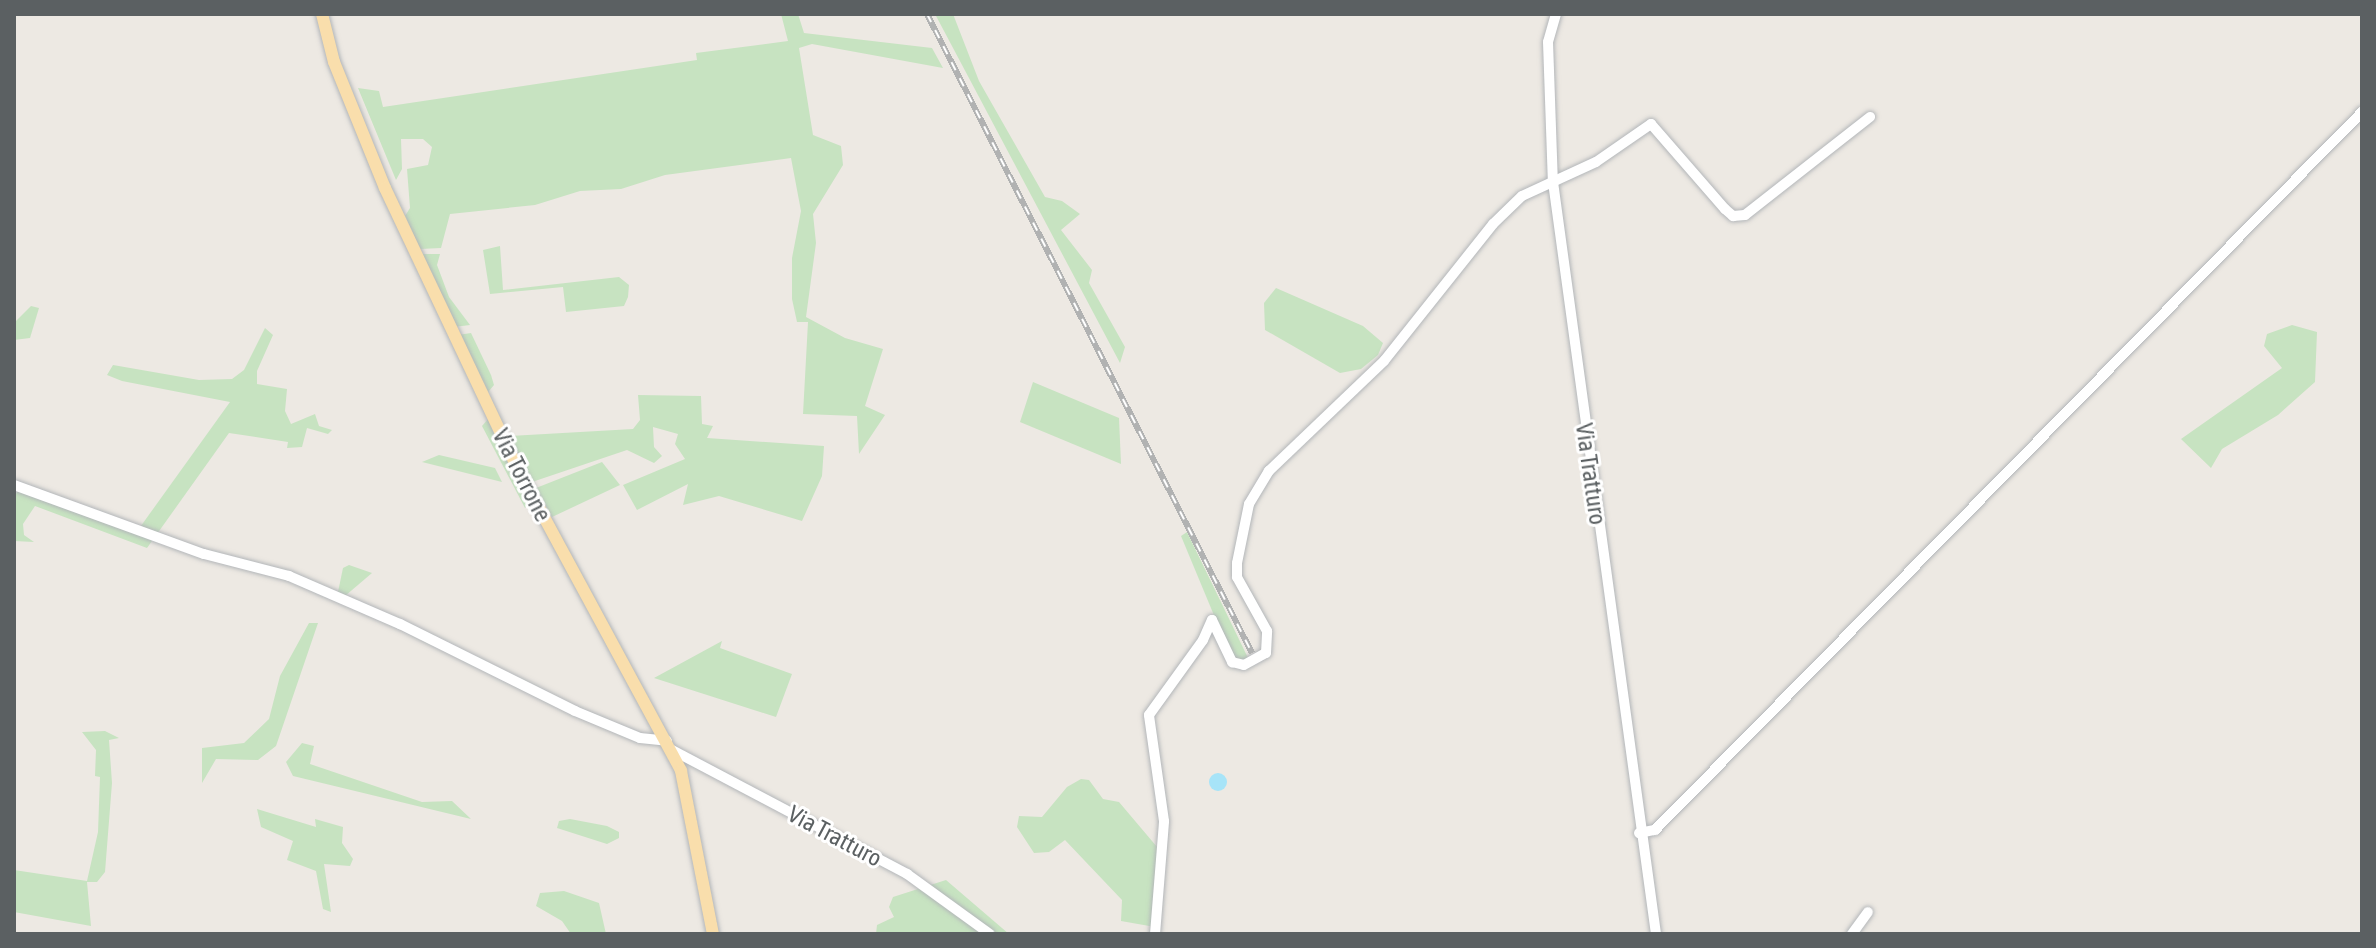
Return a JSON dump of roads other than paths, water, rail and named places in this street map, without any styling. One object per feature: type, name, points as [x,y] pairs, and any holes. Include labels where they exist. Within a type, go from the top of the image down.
[{"type":"main road","name":"Via Torrone","points":[[322,14],[334,62],[385,188],[518,469],[669,746],[687,788],[713,934]]},
{"type":"street","name":"Via Tratturo","points":[[1556,14],[1548,42],[1553,182],[1639,833],[1656,934]]},
{"type":"street","points":[[1639,833],[1655,830],[2362,112]]},
{"type":"street","points":[[1155,934],[1164,821],[1149,715],[1203,640],[1212,620],[1232,662],[1244,665],[1266,653],[1267,631],[1237,577],[1249,504],[1269,471],[1384,361],[1431,306],[1493,224],[1522,196],[1596,162],[1651,124],[1725,209],[1733,216],[1745,215],[1870,117]]},
{"type":"street","name":"Via Tratturo","points":[[14,485],[204,554],[289,576],[400,624],[575,711],[640,738],[669,746],[907,874],[990,934]]},
{"type":"street","points":[[1852,934],[1868,912]]},
{"type":"water","points":[[1218,773],[1227,782],[1218,791],[1209,782]]},
{"type":"railway","points":[[927,14],[1252,653]]}]
